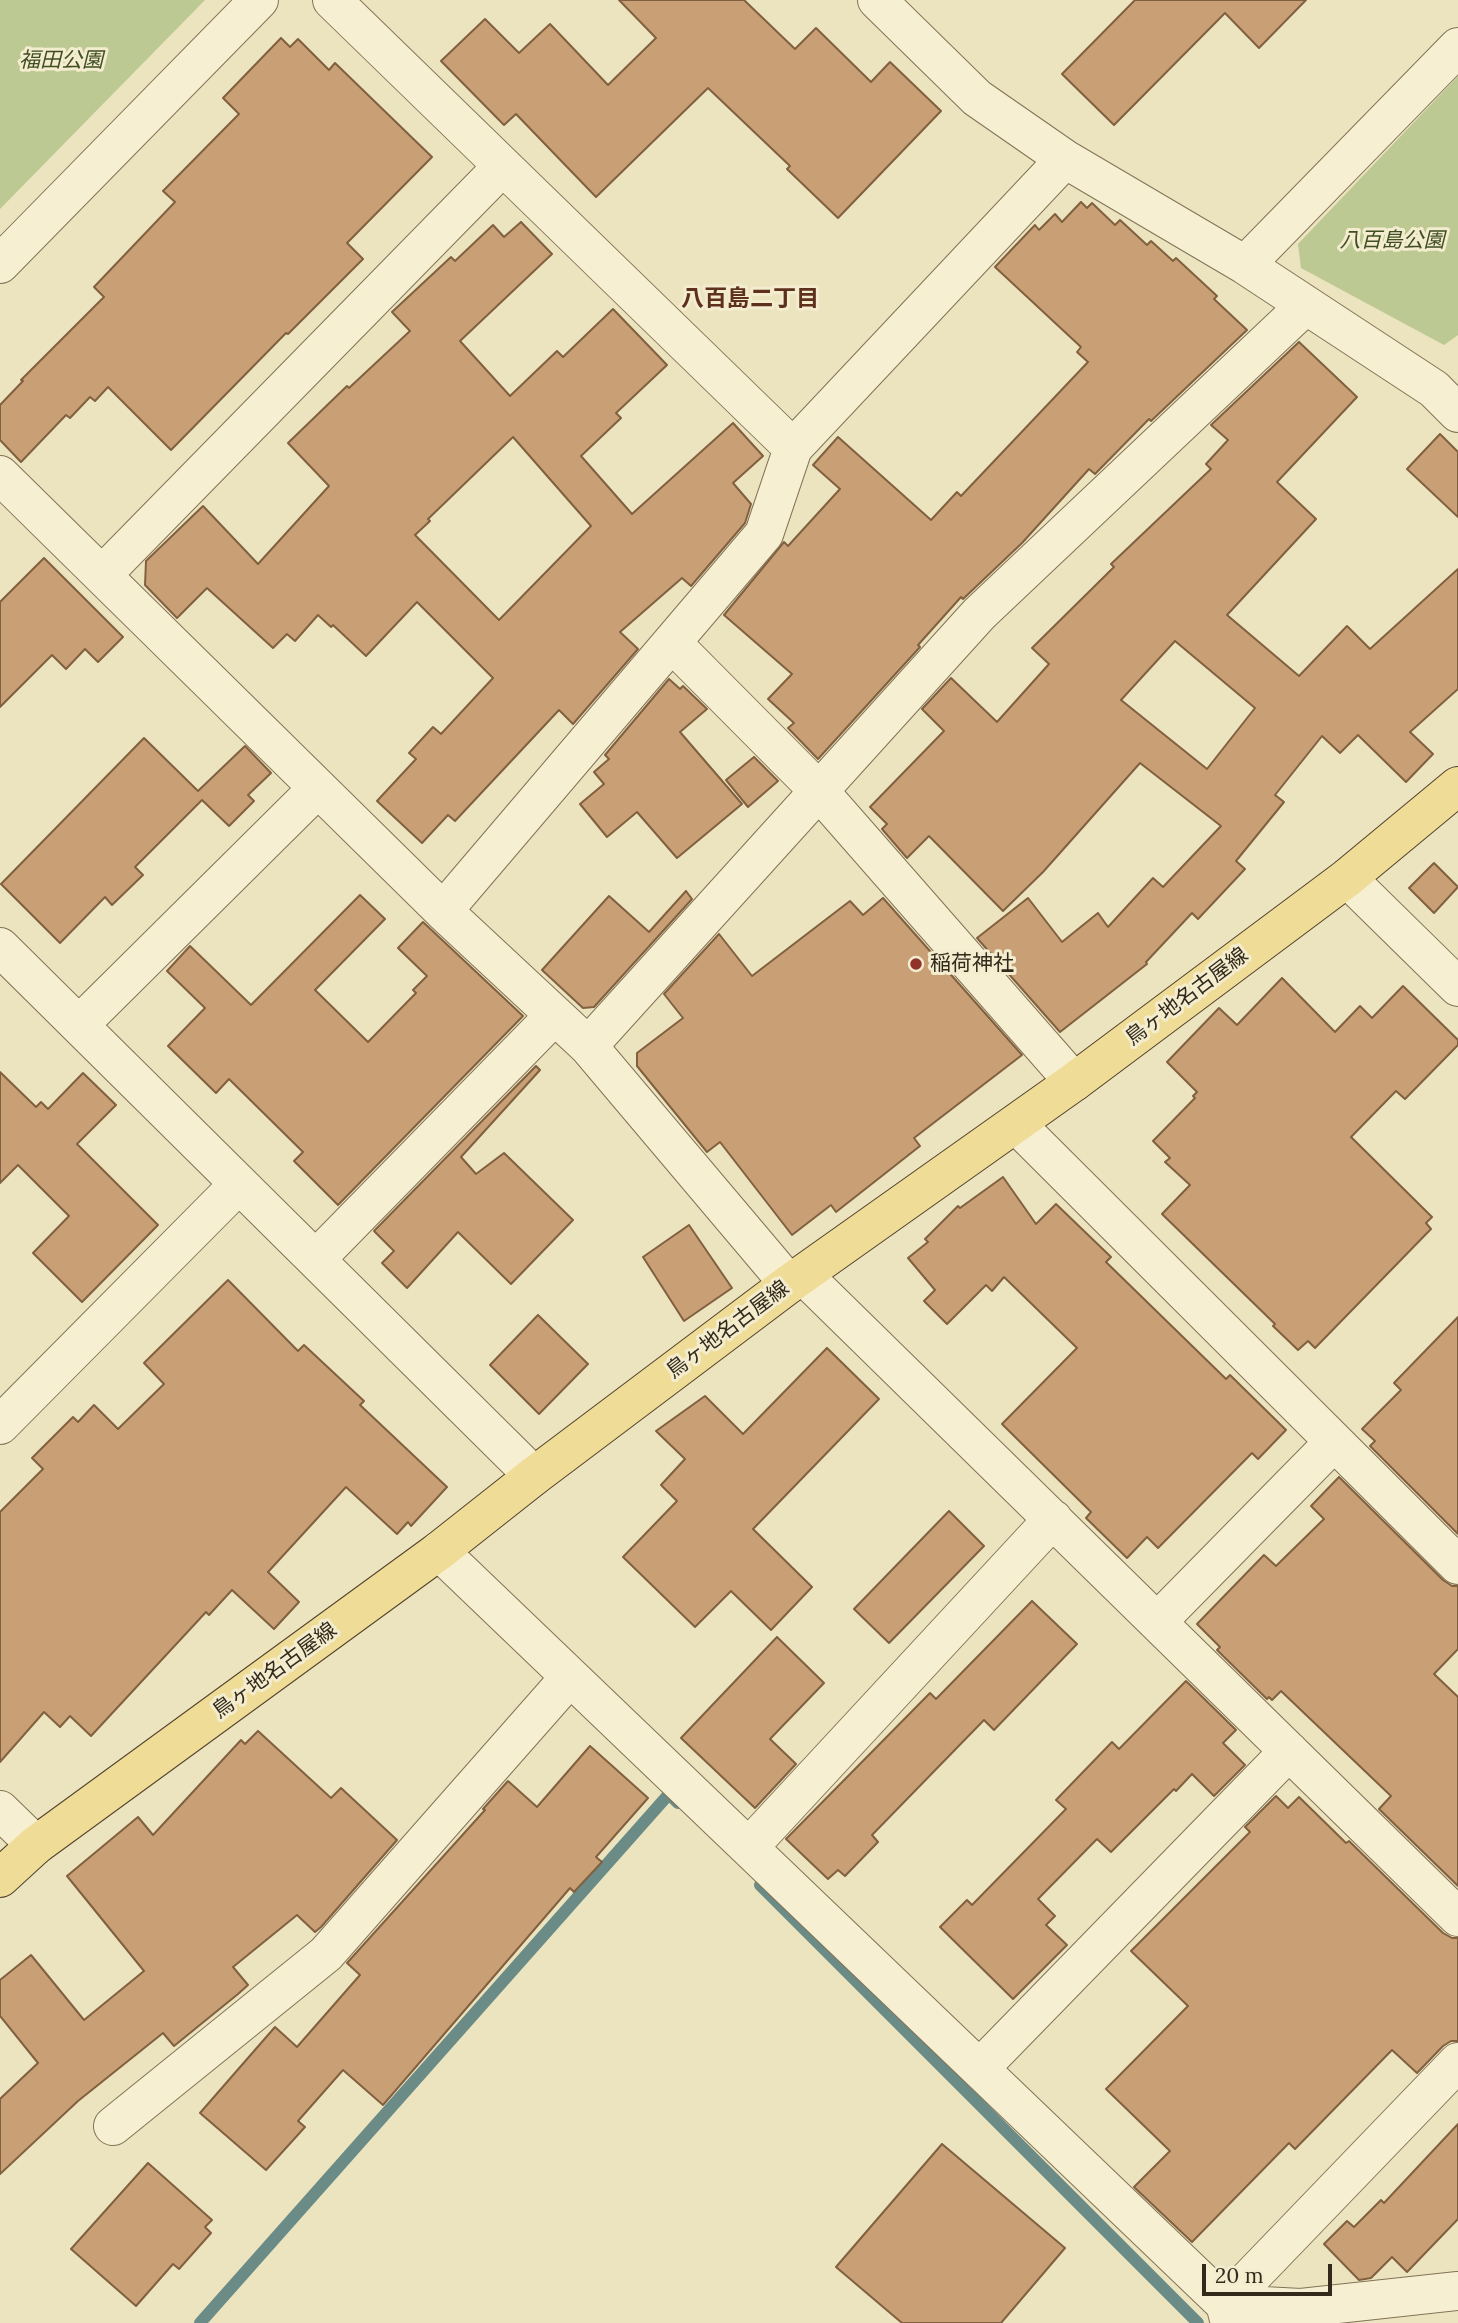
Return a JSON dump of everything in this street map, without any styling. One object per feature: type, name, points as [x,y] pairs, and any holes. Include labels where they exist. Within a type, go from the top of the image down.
[{"type":"main road","name":"鳥ヶ地名古屋線","points":[[0,1878],[36,1845],[439,1551],[534,1475],[796,1279],[1074,1082],[1347,878],[1458,786]]},
{"type":"street","points":[[0,264],[259,0]]},
{"type":"street","points":[[332,0],[793,448]]},
{"type":"street","points":[[877,0],[977,98],[1065,159],[1245,265],[1306,305],[1450,391]]},
{"type":"street","points":[[1245,265],[1458,47]]},
{"type":"street","points":[[443,911],[764,534],[793,448],[1065,159]]},
{"type":"street","points":[[102,575],[502,167]]},
{"type":"street","points":[[588,1046],[979,614],[1306,305]]},
{"type":"street","points":[[0,475],[443,911],[588,1046],[796,1279],[1053,1519],[1458,1917]]},
{"type":"street","points":[[672,643],[820,791],[1074,1082]]},
{"type":"street","points":[[79,1025],[318,788]]},
{"type":"street","points":[[1347,878],[1458,987]]},
{"type":"street","points":[[0,947],[534,1475]]},
{"type":"street","points":[[316,1259],[555,1015]]},
{"type":"street","points":[[1016,1124],[1458,1565]]},
{"type":"street","points":[[7,1405],[239,1184]]},
{"type":"street","points":[[1157,1622],[1333,1443]]},
{"type":"street","points":[[749,1847],[1053,1519]]},
{"type":"street","points":[[439,1551],[980,2068],[1227,2313],[1458,2291]]},
{"type":"street","points":[[113,2126],[326,1954],[570,1677]]},
{"type":"street","points":[[980,2068],[1289,1751]]},
{"type":"street","points":[[0,1810],[36,1845]]},
{"type":"street","points":[[1227,2313],[1458,2062]]},
{"type":"green space","name":"福田公園","points":[[0,0],[205,0],[0,209]]},
{"type":"green space","name":"八百島公園","points":[[1458,76],[1458,335],[1444,345],[1301,268],[1298,244]]},
{"type":"building","points":[[619,0],[744,0],[795,49],[816,28],[871,82],[890,62],[941,111],[838,218],[787,169],[790,166],[708,88],[596,197],[516,114],[504,125],[441,61],[485,19],[519,53],[550,24],[608,85],[656,38]]},
{"type":"building","points":[[1135,0],[1306,0],[1259,48],[1225,13],[1114,125],[1062,74]]},
{"type":"building","points":[[281,38],[290,47],[298,39],[329,70],[335,63],[432,157],[347,243],[363,259],[171,450],[108,387],[95,401],[90,397],[70,418],[66,415],[21,462],[0,440],[0,405],[23,381],[21,380],[104,297],[94,287],[175,202],[163,191],[239,114],[223,98]]},
{"type":"building","points":[[1081,202],[1087,208],[1092,203],[1115,225],[1120,220],[1147,245],[1151,241],[1173,261],[1176,258],[1217,296],[1214,299],[1247,330],[1151,421],[1149,419],[1095,474],[1089,469],[1022,543],[963,599],[961,597],[918,645],[920,647],[818,759],[788,728],[794,723],[768,699],[792,674],[724,615],[784,542],[788,546],[840,489],[813,465],[838,437],[931,520],[957,492],[961,496],[1088,362],[1077,352],[1081,347],[995,267],[1035,225],[1039,230],[1055,214],[1062,222]]},
{"type":"building","points":[[521,222],[552,254],[460,341],[510,396],[557,351],[563,357],[613,309],[667,365],[616,413],[621,418],[581,456],[632,514],[733,423],[763,456],[733,483],[751,504],[745,523],[691,586],[682,578],[620,632],[638,649],[573,724],[559,710],[455,821],[448,815],[422,843],[377,801],[416,759],[409,753],[433,727],[441,734],[493,678],[417,602],[366,656],[333,625],[331,627],[318,615],[295,641],[287,634],[273,648],[207,588],[177,618],[145,585],[146,561],[203,506],[258,564],[329,486],[288,443],[410,331],[392,312],[451,257],[455,261],[493,225],[504,237]],"holes":[[[513,437],[591,526],[499,620],[415,535],[430,521],[428,519]]]},
{"type":"building","points":[[1299,342],[1357,397],[1277,482],[1316,519],[1227,615],[1299,676],[1347,626],[1370,649],[1458,569],[1458,689],[1410,732],[1433,754],[1406,782],[1358,735],[1340,753],[1322,736],[1275,795],[1284,802],[1236,861],[1245,869],[1198,919],[1192,913],[1147,964],[1060,1032],[977,938],[1028,898],[1062,942],[1098,913],[1108,927],[1153,878],[1163,887],[1221,826],[1140,763],[1043,872],[1003,911],[929,836],[907,858],[882,829],[887,824],[870,807],[944,731],[922,709],[951,678],[997,722],[1049,664],[1032,648],[1114,567],[1111,564],[1211,469],[1206,464],[1228,440],[1211,425]],"holes":[[[1175,641],[1255,708],[1207,769],[1121,700]]]},
{"type":"building","points":[[1440,434],[1458,452],[1458,517],[1407,469]]},
{"type":"building","points":[[44,558],[123,637],[98,662],[85,649],[66,669],[52,655],[0,707],[0,602]]},
{"type":"building","points":[[669,679],[680,689],[683,686],[707,709],[680,732],[742,804],[677,858],[637,812],[607,837],[580,804],[604,784],[594,772],[609,759],[605,755]]},
{"type":"building","points":[[144,738],[198,791],[245,746],[271,773],[248,795],[254,801],[229,826],[202,800],[135,867],[143,875],[112,905],[105,897],[60,943],[1,884]]},
{"type":"building","points":[[754,757],[778,781],[748,807],[726,780]]},
{"type":"building","points":[[1434,863],[1458,887],[1434,913],[1409,888]]},
{"type":"building","points":[[686,891],[692,899],[594,1007],[583,1008],[542,970],[609,896],[649,932]]},
{"type":"building","points":[[360,895],[385,919],[315,990],[368,1042],[416,993],[413,990],[427,976],[398,948],[423,922],[523,1016],[338,1205],[294,1161],[303,1152],[229,1079],[216,1093],[168,1046],[205,1008],[167,971],[190,946],[251,1005]]},
{"type":"building","points":[[883,898],[1022,1055],[914,1138],[920,1146],[836,1212],[831,1205],[792,1235],[720,1142],[707,1152],[637,1066],[637,1053],[683,1018],[664,994],[719,934],[752,976],[850,901],[863,915]]},
{"type":"building","points":[[1282,978],[1335,1032],[1360,1006],[1372,1018],[1403,986],[1458,1040],[1458,1045],[1405,1099],[1396,1091],[1351,1137],[1432,1217],[1426,1223],[1431,1229],[1315,1348],[1308,1341],[1298,1350],[1273,1326],[1275,1324],[1162,1214],[1190,1185],[1165,1162],[1170,1158],[1153,1141],[1195,1098],[1193,1096],[1197,1092],[1167,1062],[1219,1008],[1237,1025]]},
{"type":"building","points":[[536,1066],[540,1070],[461,1157],[476,1174],[504,1153],[573,1220],[511,1284],[458,1232],[407,1288],[382,1263],[394,1251],[374,1231]]},
{"type":"building","points":[[0,1072],[36,1107],[41,1102],[48,1109],[83,1073],[116,1105],[77,1144],[158,1225],[82,1302],[33,1253],[69,1216],[18,1165],[0,1183]]},
{"type":"building","points":[[1003,1177],[1036,1224],[1056,1204],[1111,1257],[1106,1262],[1226,1379],[1230,1375],[1286,1430],[1258,1459],[1252,1453],[1158,1548],[1147,1537],[1127,1558],[1086,1518],[1091,1512],[1002,1424],[1077,1348],[1004,1277],[992,1291],[986,1285],[947,1324],[924,1301],[935,1290],[908,1258],[928,1242],[925,1239],[958,1206],[960,1208]]},
{"type":"building","points":[[689,1225],[732,1288],[684,1321],[643,1257]]},
{"type":"building","points":[[228,1280],[298,1351],[304,1345],[364,1401],[360,1405],[447,1487],[411,1526],[408,1522],[397,1534],[346,1487],[268,1572],[299,1602],[274,1629],[232,1590],[209,1615],[206,1612],[91,1736],[70,1716],[60,1727],[44,1712],[0,1762],[0,1512],[43,1469],[32,1458],[73,1417],[78,1422],[94,1405],[118,1429],[164,1384],[144,1363]]},
{"type":"building","points":[[538,1315],[588,1364],[539,1414],[490,1365]]},
{"type":"building","points":[[1458,1317],[1458,1534],[1370,1446],[1375,1441],[1362,1429],[1401,1390],[1394,1383]]},
{"type":"building","points":[[827,1348],[879,1399],[753,1529],[812,1587],[771,1630],[731,1591],[695,1627],[623,1557],[677,1501],[661,1485],[685,1459],[656,1431],[705,1396],[743,1434]]},
{"type":"building","points":[[1339,1477],[1443,1580],[1452,1586],[1458,1586],[1458,1649],[1434,1674],[1458,1697],[1458,1886],[1379,1809],[1391,1796],[1281,1691],[1272,1700],[1269,1697],[1267,1699],[1217,1650],[1220,1647],[1197,1624],[1264,1555],[1276,1566],[1324,1519],[1311,1506]]},
{"type":"building","points":[[949,1511],[984,1546],[889,1643],[854,1609]]},
{"type":"building","points":[[1032,1601],[1077,1644],[994,1730],[984,1720],[872,1835],[878,1842],[845,1876],[838,1870],[828,1879],[786,1839],[930,1693],[936,1699]]},
{"type":"building","points":[[777,1637],[824,1683],[770,1739],[796,1764],[755,1808],[681,1738]]},
{"type":"building","points":[[1186,1681],[1236,1730],[1223,1743],[1245,1765],[1214,1796],[1192,1774],[1111,1852],[1097,1839],[1038,1899],[1055,1916],[1046,1925],[1067,1945],[1013,1999],[940,1927],[967,1900],[972,1905],[1066,1809],[1056,1800],[1112,1742],[1119,1749]]},
{"type":"building","points":[[258,1731],[331,1798],[341,1788],[397,1840],[321,1927],[315,1932],[297,1915],[233,1967],[248,1985],[238,1994],[174,2046],[163,2033],[78,2101],[0,2174],[0,2099],[38,2063],[0,2016],[0,1980],[31,1955],[84,2020],[144,1971],[67,1876],[138,1817],[153,1835],[241,1740],[245,1744]]},
{"type":"building","points":[[590,1746],[648,1798],[596,1857],[602,1862],[574,1892],[570,1888],[383,2105],[343,2070],[298,2121],[305,2127],[266,2170],[200,2113],[275,2027],[297,2047],[360,1975],[347,1963],[508,1781],[537,1807]]},
{"type":"building","points":[[1276,1796],[1288,1808],[1299,1797],[1346,1843],[1349,1841],[1443,1933],[1458,1938],[1458,2041],[1451,2041],[1443,2046],[1417,2073],[1392,2050],[1295,2149],[1289,2143],[1192,2242],[1134,2187],[1170,2151],[1106,2089],[1188,2006],[1131,1951],[1250,1832],[1245,1827]]},
{"type":"building","points":[[1458,2124],[1458,2219],[1407,2272],[1392,2257],[1371,2278],[1359,2280],[1324,2244],[1347,2221],[1354,2227],[1381,2200],[1384,2203]]},
{"type":"building","points":[[942,2144],[1065,2248],[1001,2323],[902,2323],[836,2267]]},
{"type":"building","points":[[148,2163],[212,2220],[205,2227],[211,2233],[179,2269],[173,2264],[136,2306],[71,2249]]},
{"type":"waterway","points":[[200,2323],[669,1794],[678,1803]]},
{"type":"waterway","points":[[760,1885],[1198,2323]]},
{"type":"place","name":"稲荷神社","points":[[916,964]]},
{"type":"district","name":"八百島二丁目","points":[[750,299]]}]
